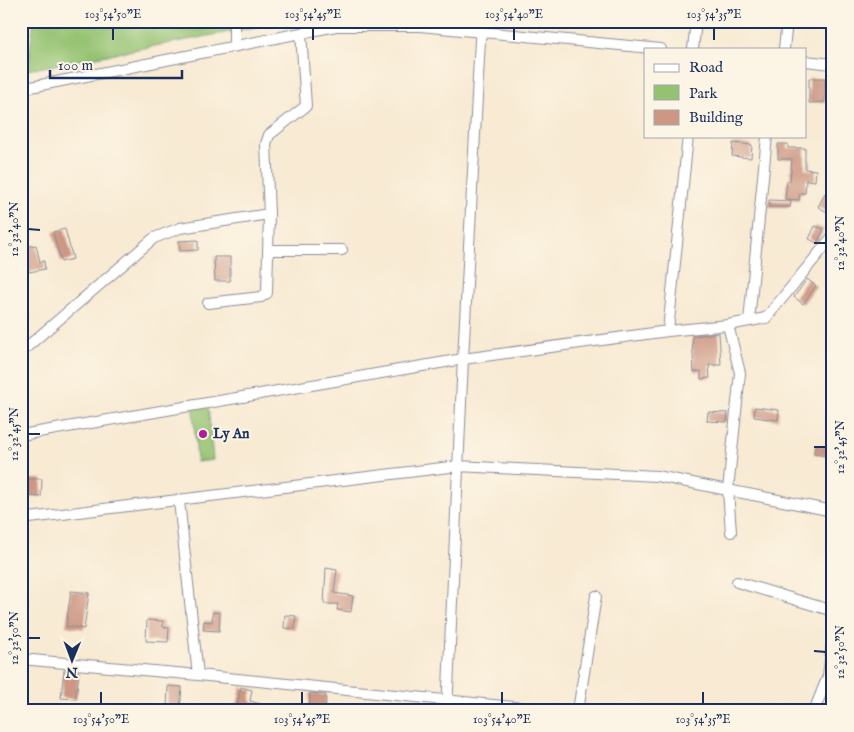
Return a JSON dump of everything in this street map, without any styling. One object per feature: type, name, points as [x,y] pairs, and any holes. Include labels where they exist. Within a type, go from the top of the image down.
[{"type":"street","points":[[234,21],[234,47]]},
{"type":"street","points":[[693,48],[696,21]]},
{"type":"street","points":[[784,48],[787,21]]},
{"type":"street","points":[[21,88],[336,26],[378,23],[481,26],[652,48]]},
{"type":"street","points":[[447,711],[462,358],[481,26]]},
{"type":"street","points":[[208,303],[261,297],[267,293],[269,214],[266,144],[269,136],[306,106],[301,33]]},
{"type":"street","points":[[806,61],[833,64]]},
{"type":"street","points":[[668,331],[688,138]]},
{"type":"street","points":[[749,321],[767,138]]},
{"type":"street","points":[[21,352],[154,238],[180,228],[269,214]]},
{"type":"street","points":[[21,435],[462,358],[749,321],[771,315],[833,236]]},
{"type":"street","points":[[268,250],[342,250]]},
{"type":"street","points":[[728,325],[740,373],[728,490],[731,532]]},
{"type":"street","points":[[21,519],[458,466],[657,476],[833,511]]},
{"type":"street","points":[[179,500],[198,675]]},
{"type":"street","points":[[737,582],[833,611]]},
{"type":"street","points":[[578,711],[596,596]]},
{"type":"street","points":[[814,711],[828,676],[833,636]]},
{"type":"street","points":[[21,660],[198,675],[554,711]]},
{"type":"green space","points":[[34,21],[268,21],[267,25],[27,70]]},
{"type":"green space","name":"Ly An","points":[[208,405],[213,460],[197,462],[193,408]]},
{"type":"building","points":[[809,78],[825,78],[825,102],[809,103]]},
{"type":"building","points":[[733,143],[752,145],[751,158],[732,156]]},
{"type":"building","points":[[778,144],[788,144],[788,148],[805,148],[805,169],[816,170],[815,181],[806,180],[805,193],[800,193],[799,200],[785,199],[787,181],[790,181],[792,159],[778,159]]},
{"type":"building","points":[[825,193],[833,197],[833,215],[818,207]]},
{"type":"building","points":[[769,200],[791,201],[790,207],[769,207]]},
{"type":"building","points":[[815,226],[824,229],[817,243],[809,239]]},
{"type":"building","points":[[65,229],[73,259],[61,262],[53,232]]},
{"type":"building","points":[[198,240],[198,250],[180,251],[179,241]]},
{"type":"building","points":[[36,245],[40,262],[44,261],[45,269],[29,272],[24,247]]},
{"type":"building","points":[[214,257],[230,257],[230,281],[215,281]]},
{"type":"building","points":[[807,279],[816,286],[803,304],[794,297]]},
{"type":"building","points":[[719,333],[721,365],[709,365],[710,378],[701,379],[701,371],[694,372],[692,336]]},
{"type":"building","points":[[755,407],[779,410],[778,420],[754,417]]},
{"type":"building","points":[[708,412],[728,413],[727,422],[707,421]]},
{"type":"building","points":[[815,445],[833,449],[833,457],[814,454]]},
{"type":"building","points":[[27,479],[42,479],[41,497],[27,496]]},
{"type":"building","points":[[326,568],[337,570],[334,593],[353,596],[351,612],[337,610],[338,604],[324,604]]},
{"type":"building","points":[[71,591],[89,593],[84,629],[66,626]]},
{"type":"building","points":[[213,612],[220,613],[219,631],[203,630],[204,621],[212,622]]},
{"type":"building","points":[[285,615],[296,616],[295,629],[284,628]]},
{"type":"building","points":[[147,620],[163,621],[163,627],[169,628],[168,642],[146,641]]},
{"type":"building","points":[[64,670],[79,672],[76,699],[61,698]]},
{"type":"building","points":[[168,686],[182,687],[180,709],[167,708]]},
{"type":"building","points":[[241,687],[252,690],[250,701],[261,704],[260,711],[236,711]]},
{"type":"building","points":[[310,693],[326,695],[325,711],[309,711]]},
{"type":"place","name":"Ly An","points":[[203,434]]}]
